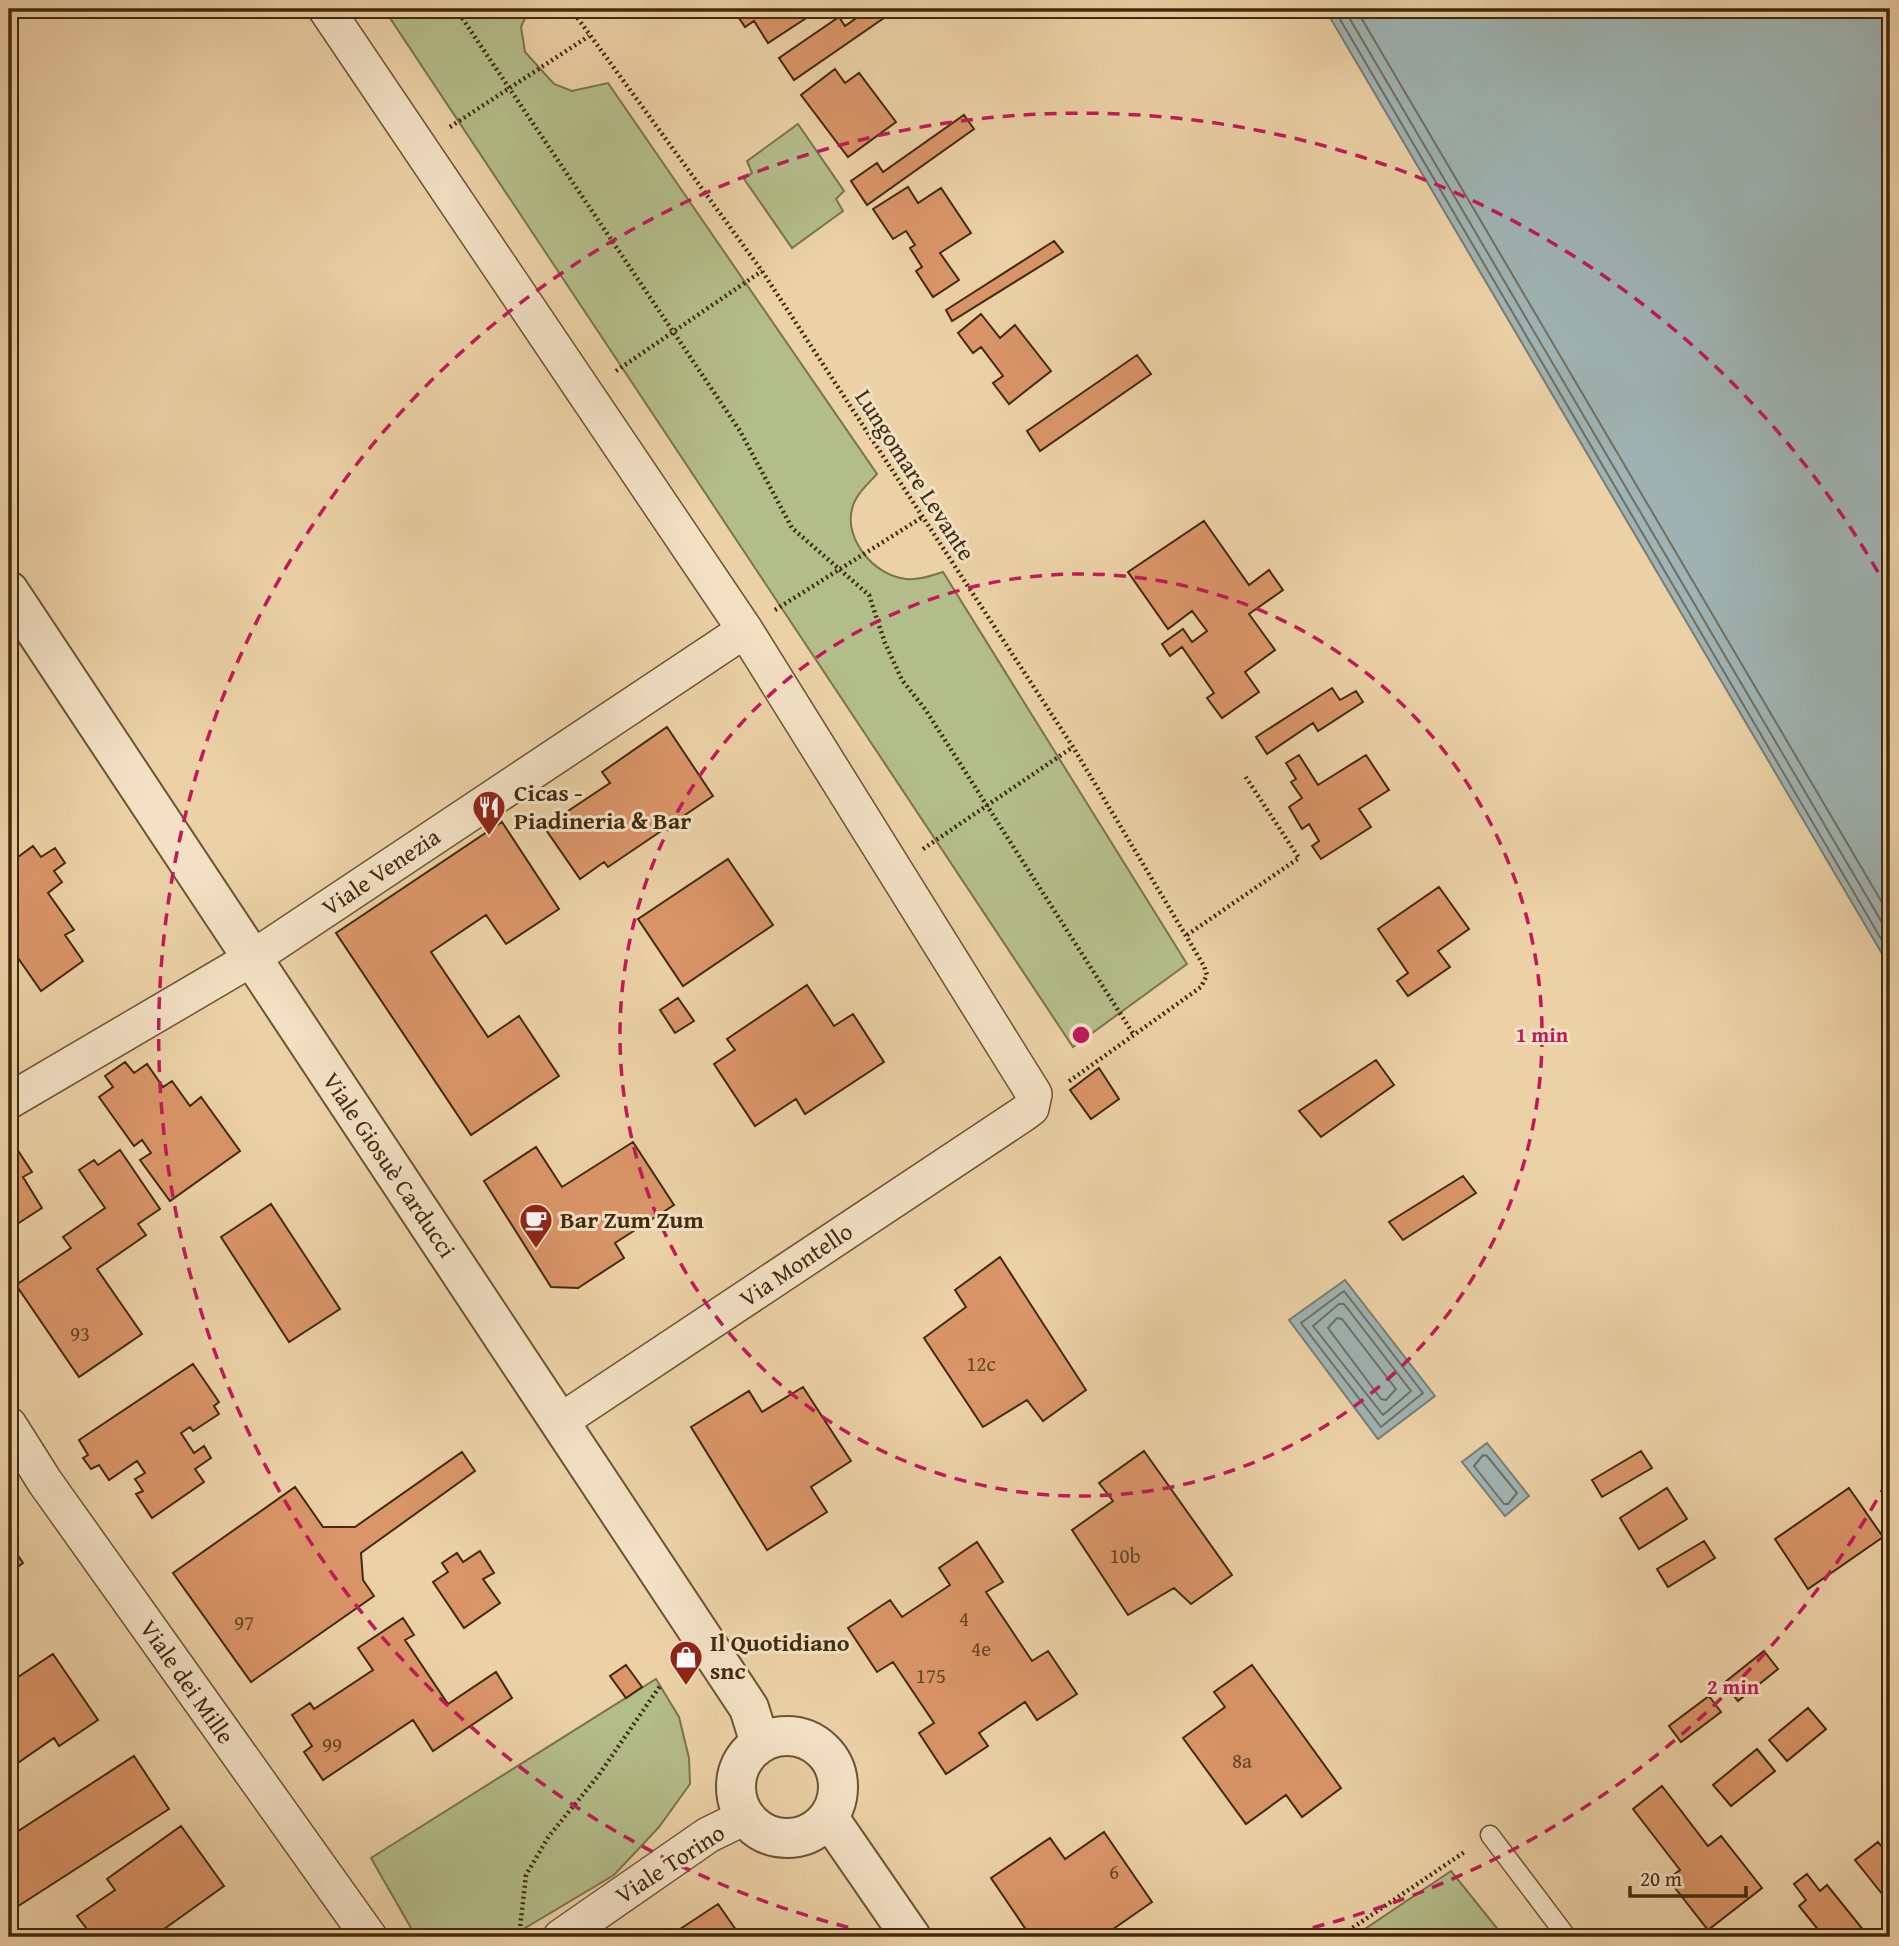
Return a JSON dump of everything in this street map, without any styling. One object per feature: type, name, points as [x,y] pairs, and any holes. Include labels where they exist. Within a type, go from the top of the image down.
[{"type":"street","points":[[326,9],[417,148],[586,392],[745,630],[1029,1083],[1034,1094],[1031,1108]]},
{"type":"street","name":"Viale Giosuè Carducci","points":[[9,591],[749,1708],[760,1743]]},
{"type":"street","name":"Viale Venezia","points":[[9,1101],[251,959],[745,630]]},
{"type":"street","name":"Via Montello","points":[[561,1421],[1031,1108]]},
{"type":"street","name":"Viale dei Mille","points":[[9,1424],[45,1482],[369,1937]]},
{"type":"street","points":[[795,1736],[811,1741],[825,1752],[835,1767],[839,1784],[836,1802],[829,1818],[803,1836],[786,1838],[756,1829],[745,1817],[736,1797],[736,1776],[744,1757],[760,1743],[777,1737],[795,1736]]},
{"type":"street","name":"Viale Torino","points":[[561,1937],[708,1835],[745,1817]]},
{"type":"street","points":[[829,1818],[911,1937]]},
{"type":"lane","points":[[1490,1835],[1567,1937]]},
{"type":"path","points":[[456,9],[740,431],[792,528],[869,595],[885,643],[902,680],[925,709],[985,807],[1134,1035],[1031,1108]]},
{"type":"path","name":"Lungomare Levante","points":[[571,9],[762,271],[1073,747],[1187,935],[1208,975],[1201,987],[1134,1035]]},
{"type":"path","points":[[417,148],[589,36]]},
{"type":"path","points":[[586,392],[762,271]]},
{"type":"path","points":[[745,630],[921,518]]},
{"type":"path","points":[[894,869],[1073,747]]},
{"type":"path","points":[[1187,935],[1299,858],[1245,776]]},
{"type":"path","points":[[519,1937],[526,1875],[549,1836],[590,1787],[660,1686]]},
{"type":"path","points":[[1339,1937],[1490,1835]]},
{"type":"green space","points":[[384,9],[529,9],[521,27],[525,52],[554,84],[572,91],[608,83],[877,474],[859,495],[852,509],[851,521],[857,544],[873,564],[894,576],[915,579],[943,572],[1187,964],[1073,1047]]},
{"type":"green space","points":[[798,124],[844,191],[836,199],[843,211],[792,248],[744,179],[752,173],[747,161]]},
{"type":"green space","points":[[656,1679],[679,1717],[689,1758],[690,1784],[659,1827],[614,1875],[510,1937],[415,1935],[371,1858]]},
{"type":"green space","points":[[1451,1871],[1504,1937],[1353,1937]]},
{"type":"water","points":[[1325,9],[1890,9],[1890,967]]},
{"type":"water","points":[[1345,1280],[1435,1396],[1378,1439],[1289,1320]]},
{"type":"water","points":[[1487,1443],[1529,1496],[1505,1516],[1462,1462]]},
{"type":"building","points":[[733,9],[820,9],[768,43],[754,21],[745,27]]},
{"type":"building","points":[[869,9],[897,9],[794,80],[779,58],[839,17],[845,26]]},
{"type":"building","points":[[835,69],[845,83],[859,73],[896,122],[848,157],[801,95]]},
{"type":"building","points":[[964,115],[974,129],[867,205],[851,181],[877,163],[883,172]]},
{"type":"building","points":[[908,187],[918,203],[941,188],[971,233],[940,253],[959,280],[933,297],[916,271],[922,267],[910,248],[915,245],[906,231],[893,239],[873,209]]},
{"type":"building","points":[[1054,241],[1063,252],[952,321],[946,310]]},
{"type":"building","points":[[981,314],[1000,338],[1015,325],[1051,371],[1009,404],[993,383],[1003,376],[981,347],[973,353],[958,333]]},
{"type":"building","points":[[1137,355],[1151,374],[1040,451],[1027,431]]},
{"type":"building","points":[[1204,521],[1249,585],[1269,570],[1283,590],[1249,614],[1275,650],[1245,672],[1259,692],[1222,718],[1207,698],[1214,693],[1182,647],[1170,656],[1162,644],[1183,629],[1192,642],[1207,631],[1192,611],[1168,629],[1128,572]]},
{"type":"building","points":[[1332,688],[1340,700],[1356,691],[1363,702],[1318,731],[1313,723],[1267,754],[1256,737]]},
{"type":"building","points":[[667,727],[713,796],[608,867],[604,862],[580,879],[544,827],[610,783],[602,772]]},
{"type":"building","points":[[1299,755],[1318,785],[1366,755],[1389,790],[1359,809],[1371,827],[1321,859],[1312,846],[1319,841],[1309,824],[1302,829],[1289,807],[1302,798],[1291,782],[1296,779],[1286,763]]},
{"type":"building","points":[[502,822],[559,909],[506,944],[486,915],[431,952],[488,1037],[519,1016],[559,1076],[471,1135],[336,933]]},
{"type":"building","points":[[33,846],[41,857],[55,848],[65,863],[54,871],[62,882],[48,893],[74,930],[65,935],[83,961],[41,991],[9,945],[9,869],[16,864],[14,860]]},
{"type":"building","points":[[728,859],[773,925],[683,986],[638,919]]},
{"type":"building","points":[[1439,887],[1469,929],[1438,951],[1450,967],[1408,996],[1397,981],[1408,973],[1378,929]]},
{"type":"building","points":[[807,985],[834,1026],[853,1014],[884,1062],[805,1114],[796,1099],[755,1126],[714,1064],[735,1050],[727,1039]]},
{"type":"building","points":[[678,998],[694,1021],[675,1033],[660,1010]]},
{"type":"building","points":[[1376,1060],[1394,1085],[1321,1137],[1299,1111]]},
{"type":"building","points":[[125,1062],[134,1073],[147,1064],[163,1087],[172,1081],[190,1106],[201,1097],[240,1151],[170,1201],[140,1160],[151,1153],[142,1140],[134,1146],[99,1097],[113,1087],[105,1076]]},
{"type":"building","points":[[1099,1068],[1119,1099],[1091,1119],[1070,1090]]},
{"type":"building","points":[[11,1140],[32,1172],[23,1177],[42,1208],[11,1228]]},
{"type":"building","points":[[633,1142],[674,1205],[615,1243],[624,1258],[578,1288],[551,1287],[484,1181],[536,1147],[562,1187]]},
{"type":"building","points":[[120,1150],[160,1209],[138,1224],[146,1235],[97,1269],[142,1334],[79,1377],[16,1285],[71,1248],[63,1237],[105,1208],[79,1170],[94,1160],[98,1165]]},
{"type":"building","points":[[1463,1176],[1476,1193],[1403,1240],[1389,1222]]},
{"type":"building","points":[[271,1204],[340,1309],[289,1342],[221,1237]]},
{"type":"building","points":[[1000,1257],[1086,1390],[1043,1421],[1027,1400],[983,1427],[924,1338],[966,1307],[955,1290]]},
{"type":"building","points":[[193,1364],[219,1402],[214,1406],[219,1414],[193,1431],[190,1427],[181,1433],[194,1453],[204,1446],[211,1458],[195,1469],[204,1482],[152,1518],[136,1494],[143,1491],[135,1479],[145,1473],[137,1461],[109,1480],[99,1465],[91,1469],[83,1458],[88,1455],[79,1440]]},
{"type":"building","points":[[803,1387],[851,1461],[811,1487],[827,1512],[767,1550],[691,1427],[749,1391],[762,1412]]},
{"type":"building","points":[[1144,1451],[1232,1575],[1191,1604],[1174,1588],[1128,1615],[1072,1530],[1113,1501],[1099,1483]]},
{"type":"building","points":[[1641,1451],[1652,1468],[1602,1497],[1592,1480]]},
{"type":"building","points":[[462,1452],[475,1471],[361,1553],[363,1580],[374,1596],[251,1682],[173,1573],[295,1487],[323,1527],[355,1527]]},
{"type":"building","points":[[1667,1488],[1687,1519],[1639,1549],[1620,1518]]},
{"type":"building","points":[[1849,1488],[1883,1537],[1808,1589],[1775,1539]]},
{"type":"building","points":[[1704,1541],[1715,1558],[1668,1587],[1657,1569]]},
{"type":"building","points":[[9,1542],[23,1563],[9,1573]]},
{"type":"building","points":[[977,1542],[1003,1582],[986,1592],[1032,1661],[1048,1651],[1077,1694],[1037,1720],[1025,1702],[979,1733],[988,1746],[946,1774],[919,1733],[934,1723],[893,1662],[877,1672],[848,1628],[890,1600],[902,1617],[950,1585],[939,1568]]},
{"type":"building","points":[[480,1551],[494,1573],[483,1579],[500,1603],[464,1628],[433,1582],[448,1572],[442,1563],[457,1553],[463,1562]]},
{"type":"building","points":[[403,1618],[414,1635],[405,1640],[448,1704],[496,1672],[512,1698],[433,1751],[413,1720],[323,1780],[304,1752],[312,1746],[292,1715],[310,1703],[314,1709],[373,1670],[358,1648]]},
{"type":"building","points":[[1764,1651],[1778,1669],[1738,1701],[1724,1683]]},
{"type":"building","points":[[53,1654],[98,1720],[59,1746],[54,1738],[9,1769],[9,1683]]},
{"type":"building","points":[[626,1665],[642,1687],[626,1698],[610,1676]]},
{"type":"building","points":[[1252,1665],[1341,1788],[1302,1817],[1286,1795],[1246,1824],[1183,1738],[1225,1707],[1214,1692]]},
{"type":"building","points":[[1709,1696],[1721,1712],[1681,1742],[1669,1726]]},
{"type":"building","points":[[1808,1708],[1826,1729],[1787,1761],[1769,1740]]},
{"type":"building","points":[[1757,1749],[1775,1771],[1731,1806],[1713,1785]]},
{"type":"building","points":[[134,1756],[169,1809],[9,1912],[9,1837]]},
{"type":"building","points":[[1662,1786],[1708,1846],[1721,1836],[1762,1888],[1708,1930],[1668,1879],[1680,1870],[1633,1809]]},
{"type":"building","points":[[181,1826],[224,1886],[153,1937],[93,1937],[77,1916],[115,1890],[107,1879]]},
{"type":"building","points":[[1104,1832],[1152,1902],[1109,1932],[1113,1937],[1031,1937],[991,1878],[1050,1838],[1065,1859]]},
{"type":"building","points":[[1878,1842],[1890,1857],[1890,1904],[1855,1860]]},
{"type":"building","points":[[1807,1874],[1820,1891],[1827,1885],[1869,1937],[1824,1937],[1799,1906],[1806,1900],[1794,1884]]},
{"type":"building","points":[[718,1904],[741,1937],[668,1937]]},
{"type":"place","name":"Cicas - Piadineria & Bar","points":[[489,837]]},
{"type":"place","name":"Bar Zum Zum","points":[[536,1250]]},
{"type":"place","name":"Il Quotidiano snc","points":[[686,1687]]}]
